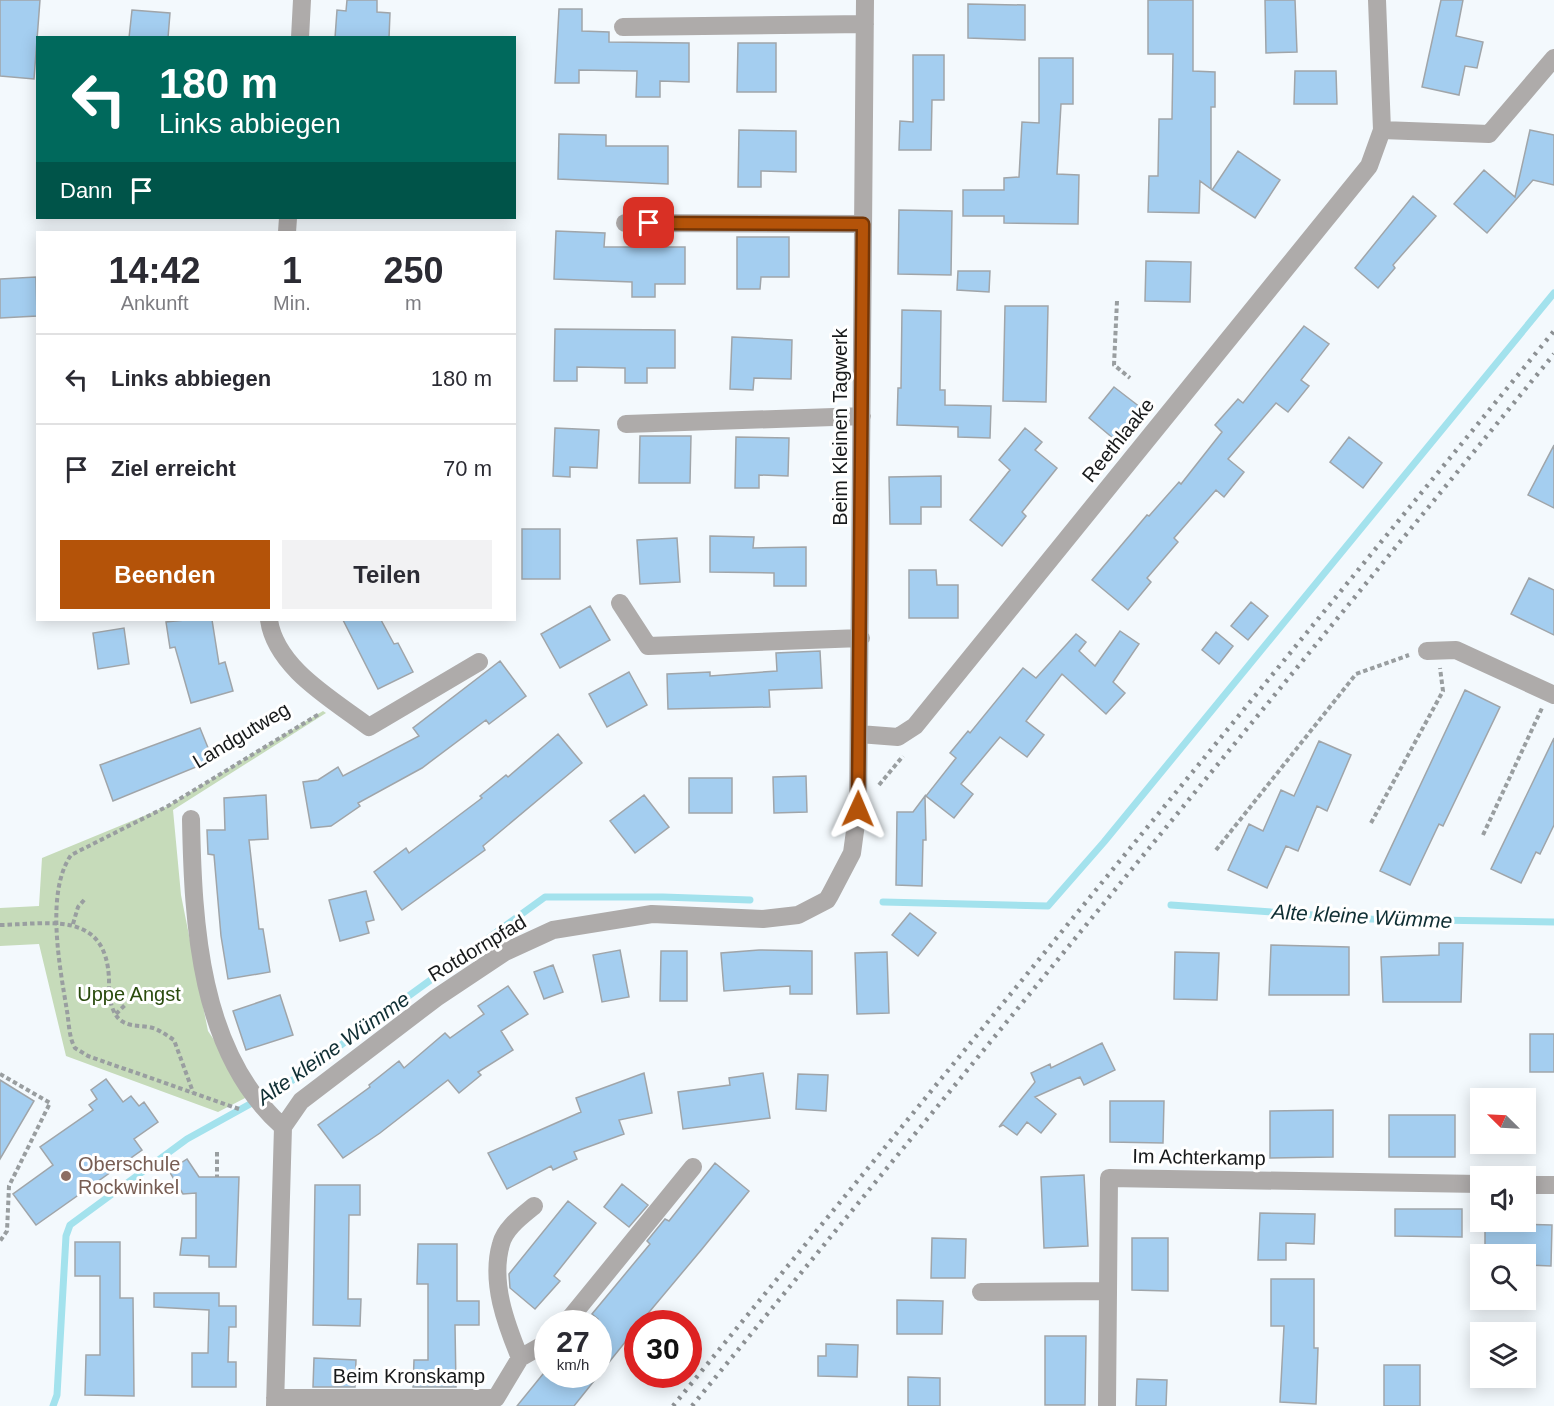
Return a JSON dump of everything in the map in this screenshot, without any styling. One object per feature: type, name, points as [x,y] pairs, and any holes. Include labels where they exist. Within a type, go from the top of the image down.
[{"type":"street","points":[[300,36],[302,0]]},
{"type":"street","name":"Beim Kleinen Tagwerk","points":[[852,853],[858,809],[861,638],[865,0]]},
{"type":"street","points":[[1377,0],[1382,130],[1489,134],[1554,58]]},
{"type":"street","points":[[623,27],[864,24]]},
{"type":"street","name":"Reethlaake","points":[[859,734],[898,737],[915,726],[1369,166],[1382,130]]},
{"type":"street","points":[[625,223],[863,224]]},
{"type":"street","points":[[626,424],[862,416]]},
{"type":"street","points":[[620,603],[648,646],[861,638]]},
{"type":"street","points":[[269,621],[272,637],[286,658],[369,728],[479,662]]},
{"type":"street","points":[[1432,651],[1456,650],[1551,694]]},
{"type":"street","points":[[192,819],[193,899],[208,996],[218,1026],[255,1099],[283,1127],[275,1402]]},
{"type":"street","name":"Rotdornpfad","points":[[283,1127],[301,1101],[436,998],[505,952],[553,930],[652,914],[763,919],[798,915],[827,900],[852,853]]},
{"type":"street","points":[[577,1310],[693,1167]]},
{"type":"street","name":"Im Achterkamp","points":[[1107,1406],[1109,1178],[1470,1184]]},
{"type":"street","points":[[1536,1185],[1554,1185]]},
{"type":"street","points":[[520,1358],[503,1317],[499,1274],[501,1244],[513,1224],[534,1206]]},
{"type":"street","points":[[981,1292],[1108,1291]]},
{"type":"street","name":"Beim Kronskamp","points":[[275,1402],[496,1398],[520,1358],[534,1350]]},
{"type":"path","points":[[1117,301],[1114,364],[1130,378]]},
{"type":"path","points":[[1216,850],[1356,674],[1393,659],[1432,651],[1443,691],[1371,823]]},
{"type":"path","points":[[1484,836],[1551,694]]},
{"type":"path","name":"Landgutweg","points":[[193,1092],[88,1056],[75,1048],[61,973],[57,924],[63,866],[71,855],[168,806],[338,704]]},
{"type":"path","points":[[858,809],[909,750],[915,726]]},
{"type":"path","points":[[73,924],[78,907],[85,899]]},
{"type":"path","points":[[0,925],[73,924],[89,933],[104,951],[109,994],[116,1014],[127,1024],[150,1027],[174,1040],[193,1092],[236,1108]]},
{"type":"path","points":[[116,1014],[125,1005]]},
{"type":"path","points":[[0,1074],[50,1103],[9,1186],[7,1231],[0,1241]]},
{"type":"path","points":[[217,1152],[218,1177]]},
{"type":"green space","name":"Uppe Angst","points":[[323,711],[326,713],[173,810],[181,895],[208,1031],[251,1095],[218,1112],[66,1056],[39,944],[0,946],[0,908],[39,906],[42,858],[168,806]]},
{"type":"building","points":[[0,0],[40,0],[34,79],[0,76]]},
{"type":"building","points":[[347,0],[377,0],[377,12],[390,13],[389,36],[335,36],[337,10],[346,11]]},
{"type":"building","points":[[1148,0],[1193,0],[1193,71],[1215,72],[1215,107],[1211,107],[1211,189],[1200,181],[1199,213],[1148,212],[1149,176],[1158,176],[1159,119],[1172,119],[1173,54],[1148,54]]},
{"type":"building","points":[[1265,0],[1295,0],[1297,52],[1266,53]]},
{"type":"building","points":[[1441,0],[1463,0],[1456,36],[1483,42],[1477,68],[1465,66],[1459,95],[1422,87]]},
{"type":"building","points":[[968,4],[1025,5],[1025,40],[968,38]]},
{"type":"building","points":[[559,9],[582,9],[582,31],[609,32],[609,42],[689,43],[689,82],[660,81],[660,97],[636,97],[637,71],[579,70],[579,83],[555,83]]},
{"type":"building","points":[[132,10],[170,13],[168,36],[129,36]]},
{"type":"building","points":[[738,43],[776,43],[776,92],[737,92]]},
{"type":"building","points":[[913,55],[944,55],[944,100],[932,100],[931,150],[899,150],[900,121],[913,122]]},
{"type":"building","points":[[1039,58],[1073,58],[1073,104],[1061,104],[1057,174],[1079,175],[1078,224],[1004,223],[1004,216],[963,216],[963,190],[1004,190],[1004,178],[1019,177],[1022,122],[1039,123]]},
{"type":"building","points":[[1295,71],[1336,71],[1337,104],[1294,104]]},
{"type":"building","points":[[739,130],[796,131],[796,172],[761,171],[761,187],[738,187]]},
{"type":"building","points":[[1530,130],[1554,135],[1554,185],[1533,180],[1487,233],[1454,204],[1484,170],[1515,197]]},
{"type":"building","points":[[559,134],[606,135],[606,146],[668,146],[668,184],[558,179]]},
{"type":"building","points":[[1238,151],[1280,180],[1255,218],[1212,190]]},
{"type":"building","points":[[1413,196],[1436,216],[1393,265],[1395,268],[1378,288],[1355,268]]},
{"type":"building","points":[[899,210],[952,211],[951,275],[898,274]]},
{"type":"building","points":[[556,231],[605,233],[604,247],[685,247],[685,284],[655,284],[655,297],[632,297],[632,282],[554,279]]},
{"type":"building","points":[[737,237],[789,237],[789,277],[761,277],[760,289],[737,289]]},
{"type":"building","points":[[1146,261],[1191,262],[1190,302],[1145,301]]},
{"type":"building","points":[[958,271],[990,271],[989,292],[957,290]]},
{"type":"building","points":[[36,277],[36,316],[0,318],[0,279]]},
{"type":"building","points":[[1005,306],[1048,306],[1046,402],[1003,401]]},
{"type":"building","points":[[902,310],[941,311],[940,390],[945,390],[945,405],[991,406],[990,438],[958,437],[958,427],[897,425],[898,388],[901,388]]},
{"type":"building","points":[[1304,326],[1329,344],[1301,380],[1309,386],[1288,412],[1276,403],[1228,459],[1244,472],[1224,497],[1216,490],[1174,538],[1178,542],[1147,578],[1151,582],[1128,610],[1092,580],[1147,515],[1149,516],[1179,482],[1181,484],[1222,432],[1215,425],[1238,399],[1243,403]]},
{"type":"building","points":[[555,329],[675,330],[675,368],[647,368],[647,383],[625,383],[625,368],[577,367],[577,381],[554,381]]},
{"type":"building","points":[[732,337],[792,340],[791,379],[754,378],[753,390],[730,389]]},
{"type":"building","points":[[1114,387],[1140,407],[1114,439],[1089,418]]},
{"type":"building","points":[[555,428],[599,430],[597,468],[570,467],[570,477],[553,476]]},
{"type":"building","points":[[1025,428],[1042,442],[1035,450],[1057,468],[1022,512],[1026,516],[1002,546],[970,520],[1010,470],[999,460]]},
{"type":"building","points":[[640,436],[691,436],[690,483],[639,483]]},
{"type":"building","points":[[736,437],[789,438],[788,476],[759,475],[759,488],[735,488]]},
{"type":"building","points":[[1349,437],[1382,463],[1363,488],[1330,462]]},
{"type":"building","points":[[1554,445],[1554,508],[1528,495]]},
{"type":"building","points":[[941,476],[941,507],[921,507],[921,524],[890,524],[889,477]]},
{"type":"building","points":[[522,529],[560,529],[560,579],[522,579]]},
{"type":"building","points":[[710,536],[754,537],[753,548],[806,547],[806,586],[774,586],[774,573],[710,572]]},
{"type":"building","points":[[677,538],[680,582],[640,584],[637,540]]},
{"type":"building","points":[[909,570],[936,570],[937,585],[958,585],[958,618],[909,618]]},
{"type":"building","points":[[1529,578],[1554,590],[1554,635],[1511,614]]},
{"type":"building","points":[[1251,602],[1268,616],[1248,640],[1231,626]]},
{"type":"building","points":[[590,606],[610,640],[560,668],[541,634]]},
{"type":"building","points":[[212,621],[219,664],[225,662],[233,691],[191,703],[175,647],[170,648],[166,622]]},
{"type":"building","points":[[344,621],[382,621],[394,644],[398,643],[413,672],[378,689]]},
{"type":"building","points":[[124,628],[129,664],[98,669],[93,633]]},
{"type":"building","points":[[1120,631],[1139,644],[1113,682],[1125,693],[1106,714],[1062,674],[1026,721],[1044,735],[1027,757],[1000,737],[961,784],[973,794],[954,818],[926,796],[956,758],[950,753],[968,731],[970,733],[1023,668],[1036,678],[1076,634],[1086,642],[1079,651],[1095,666]]},
{"type":"building","points":[[1216,632],[1233,646],[1219,664],[1202,650]]},
{"type":"building","points":[[820,651],[822,688],[769,690],[770,707],[668,709],[667,674],[710,672],[710,676],[777,671],[776,653]]},
{"type":"building","points":[[500,661],[526,696],[489,724],[486,720],[422,768],[358,803],[360,806],[331,826],[311,828],[303,782],[318,780],[338,767],[343,776],[419,736],[413,728]]},
{"type":"building","points":[[629,672],[647,705],[607,727],[589,694]]},
{"type":"building","points":[[1465,690],[1500,707],[1443,826],[1439,824],[1410,885],[1380,871]]},
{"type":"building","points":[[200,728],[213,760],[113,801],[100,765]]},
{"type":"building","points":[[558,734],[582,763],[483,846],[485,850],[402,910],[374,872],[406,848],[409,853],[482,798],[480,796],[506,775],[508,777]]},
{"type":"building","points":[[1554,738],[1554,825],[1540,854],[1536,852],[1521,883],[1491,869]]},
{"type":"building","points":[[1319,741],[1351,755],[1327,811],[1317,806],[1298,851],[1286,846],[1267,888],[1228,870],[1249,824],[1263,831],[1281,790],[1294,796]]},
{"type":"building","points":[[806,776],[807,812],[774,813],[773,777]]},
{"type":"building","points":[[689,778],[732,778],[732,813],[689,813]]},
{"type":"building","points":[[266,795],[268,839],[249,840],[259,929],[263,929],[270,972],[228,979],[221,936],[214,855],[208,854],[207,830],[225,830],[224,798]]},
{"type":"building","points":[[644,795],[669,827],[635,853],[610,821]]},
{"type":"building","points":[[925,796],[926,840],[923,840],[922,886],[896,885],[897,812],[913,812]]},
{"type":"building","points":[[366,891],[374,920],[366,922],[369,933],[340,941],[329,900]]},
{"type":"building","points":[[910,913],[936,933],[918,956],[892,935]]},
{"type":"building","points":[[1439,943],[1463,943],[1461,1002],[1383,1002],[1381,957],[1439,955]]},
{"type":"building","points":[[1271,945],[1349,947],[1349,995],[1269,995]]},
{"type":"building","points":[[620,950],[629,997],[602,1002],[593,955]]},
{"type":"building","points":[[759,950],[812,951],[812,994],[790,994],[790,986],[724,991],[721,953]]},
{"type":"building","points":[[661,951],[687,951],[687,1001],[660,1001]]},
{"type":"building","points":[[887,952],[889,1013],[857,1014],[855,953]]},
{"type":"building","points":[[1175,952],[1219,953],[1217,1000],[1174,999]]},
{"type":"building","points":[[553,965],[563,992],[544,999],[534,972]]},
{"type":"building","points":[[508,986],[528,1014],[501,1031],[513,1050],[478,1072],[481,1075],[459,1093],[448,1080],[380,1133],[343,1158],[318,1125],[370,1087],[369,1085],[399,1061],[404,1068],[445,1033],[450,1038],[484,1014],[478,1006]]},
{"type":"building","points":[[280,995],[293,1035],[246,1050],[233,1011]]},
{"type":"building","points":[[1530,1034],[1554,1034],[1554,1072],[1530,1072]]},
{"type":"building","points":[[1102,1043],[1115,1070],[1084,1085],[1080,1077],[1035,1097],[1056,1114],[1041,1133],[1027,1122],[1017,1135],[1003,1125],[999,1127],[1035,1082],[1031,1073],[1050,1064],[1051,1068]]},
{"type":"building","points":[[644,1073],[652,1113],[619,1120],[624,1134],[574,1152],[577,1159],[553,1170],[551,1166],[507,1189],[488,1153],[581,1112],[576,1098]]},
{"type":"building","points":[[763,1073],[770,1118],[683,1129],[678,1092],[730,1085],[729,1078]]},
{"type":"building","points":[[798,1074],[828,1075],[826,1111],[796,1109]]},
{"type":"building","points":[[106,1079],[123,1102],[131,1096],[139,1106],[144,1102],[158,1122],[134,1139],[142,1150],[36,1225],[13,1194],[53,1165],[40,1147],[93,1110],[89,1105],[97,1099],[91,1090]]},
{"type":"building","points":[[0,1080],[34,1101],[0,1159]]},
{"type":"building","points":[[1110,1101],[1164,1101],[1163,1143],[1110,1142]]},
{"type":"building","points":[[1333,1110],[1333,1157],[1270,1158],[1270,1111]]},
{"type":"building","points":[[1389,1115],[1455,1115],[1455,1157],[1389,1157]]},
{"type":"building","points":[[187,1159],[199,1177],[239,1177],[236,1267],[209,1267],[209,1256],[180,1255],[182,1238],[196,1238],[196,1193],[183,1194],[169,1171]]},
{"type":"building","points":[[715,1163],[749,1191],[651,1310],[624,1310],[624,1344],[612,1358],[612,1310],[595,1310],[650,1244],[647,1241],[665,1219],[669,1221]]},
{"type":"building","points":[[1084,1175],[1088,1246],[1044,1248],[1041,1177]]},
{"type":"building","points":[[622,1184],[648,1205],[629,1227],[604,1207]]},
{"type":"building","points":[[315,1185],[360,1185],[360,1215],[349,1215],[348,1299],[361,1299],[360,1326],[313,1325]]},
{"type":"building","points":[[568,1201],[596,1223],[554,1276],[560,1281],[535,1309],[510,1288],[509,1274]]},
{"type":"building","points":[[1395,1209],[1462,1209],[1462,1237],[1395,1236]]},
{"type":"building","points":[[1260,1213],[1315,1214],[1314,1244],[1286,1243],[1286,1260],[1258,1260]]},
{"type":"building","points":[[1536,1225],[1552,1225],[1551,1266],[1536,1265],[1536,1244],[1485,1244],[1485,1232],[1536,1232]]},
{"type":"building","points":[[932,1238],[966,1239],[965,1278],[931,1278]]},
{"type":"building","points":[[1132,1238],[1168,1238],[1168,1291],[1132,1290]]},
{"type":"building","points":[[75,1242],[120,1242],[120,1298],[133,1298],[134,1396],[85,1395],[86,1355],[100,1355],[100,1276],[75,1276]]},
{"type":"building","points":[[418,1244],[457,1244],[457,1301],[479,1301],[479,1325],[455,1325],[456,1387],[413,1387],[414,1360],[428,1360],[428,1284],[417,1284]]},
{"type":"building","points":[[1271,1279],[1314,1279],[1314,1348],[1318,1348],[1316,1404],[1280,1402],[1284,1326],[1271,1326]]},
{"type":"building","points":[[154,1293],[219,1293],[219,1306],[236,1306],[236,1327],[229,1327],[228,1362],[236,1362],[236,1387],[192,1387],[192,1353],[208,1353],[209,1310],[154,1307]]},
{"type":"building","points":[[897,1300],[943,1301],[942,1334],[897,1334]]},
{"type":"building","points":[[1045,1336],[1086,1336],[1085,1405],[1045,1405]]},
{"type":"building","points":[[826,1344],[858,1345],[857,1377],[818,1376],[818,1356],[826,1356]]},
{"type":"building","points":[[314,1358],[356,1360],[355,1387],[313,1387]]},
{"type":"building","points":[[1384,1365],[1420,1365],[1420,1406],[1384,1406]]},
{"type":"building","points":[[908,1377],[940,1378],[940,1406],[908,1406]]},
{"type":"building","points":[[1137,1379],[1167,1380],[1166,1406],[1136,1406]]},
{"type":"building","points":[[534,1385],[534,1388],[588,1388],[574,1406],[517,1406]]},
{"type":"waterway","points":[[883,902],[1048,906],[1104,842],[1554,293]]},
{"type":"waterway","name":"Alte kleine Wümme","points":[[53,1406],[57,1395],[66,1236],[70,1225],[187,1139],[290,1082],[545,897],[750,900]]},
{"type":"waterway","name":"Alte kleine Wümme","points":[[1171,905],[1371,919],[1554,922]]},
{"type":"railway","points":[[673,1406],[1554,331]]},
{"type":"railway","points":[[692,1406],[1554,354]]},
{"type":"place","name":"Oberschule Rockwinkel","points":[[66,1176]]},
{"type":"route","points":[[649,223],[863,224],[858,809]]}]
